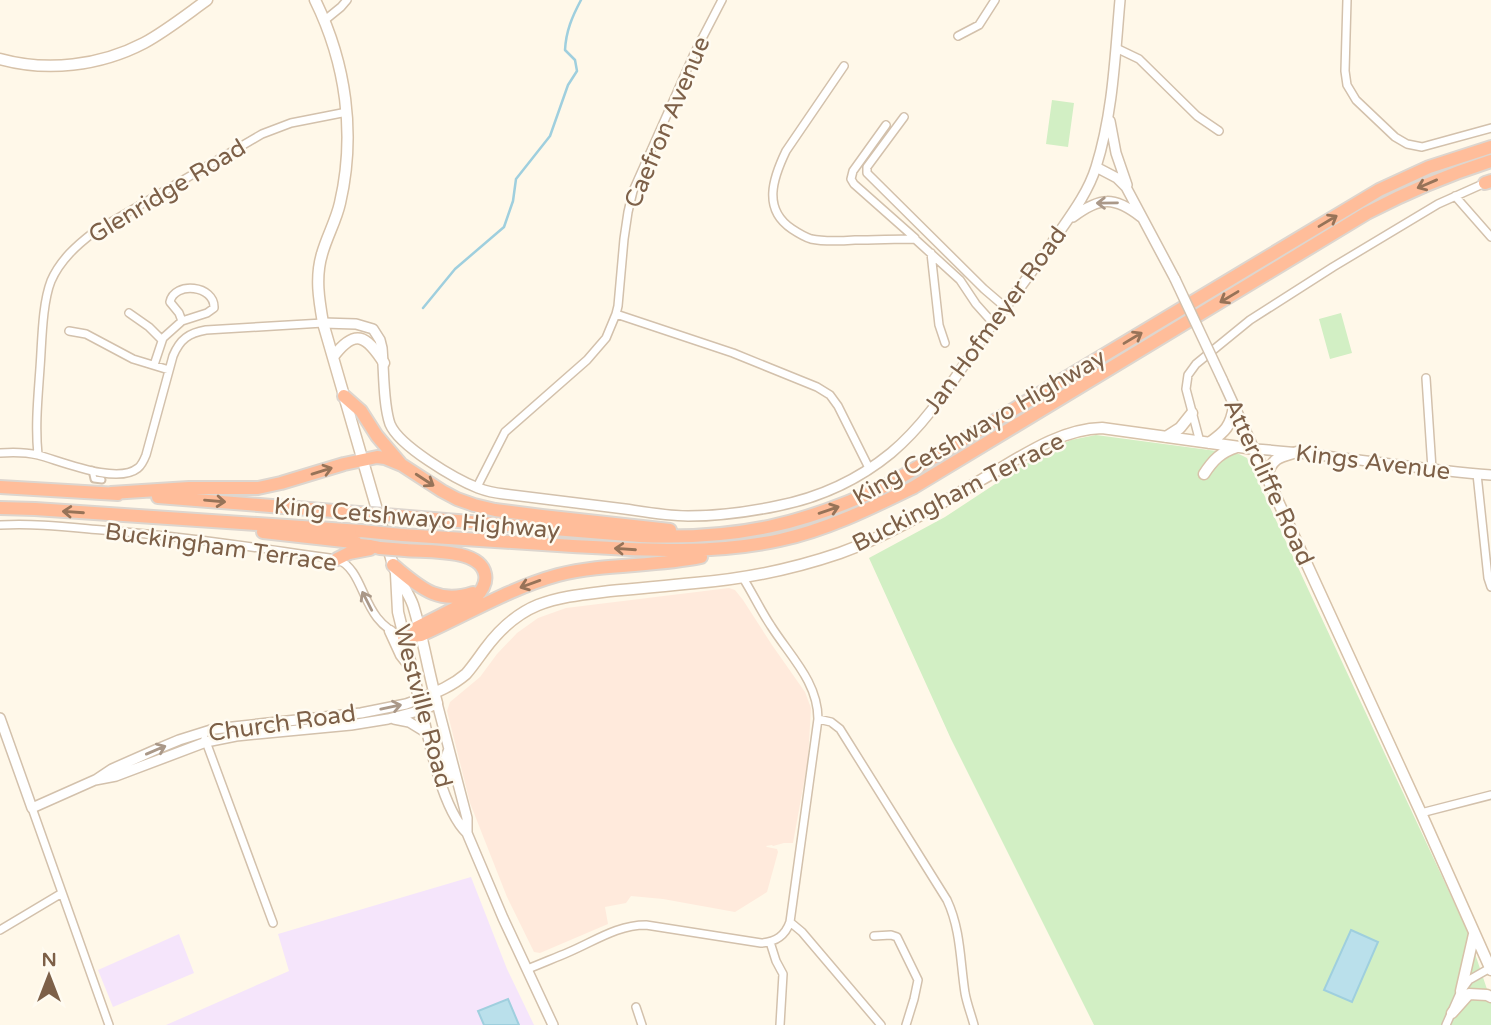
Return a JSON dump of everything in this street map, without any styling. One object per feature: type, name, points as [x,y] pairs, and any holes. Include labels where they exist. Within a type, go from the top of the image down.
[{"type":"highway","name":"King Cetshwayo Highway","points":[[0,487],[111,493],[671,538],[759,530],[842,506],[891,483],[1379,190],[1429,167],[1491,147]]},
{"type":"highway","name":"King Cetshwayo Highway","points":[[0,508],[125,524],[361,531],[664,551],[705,550],[781,540],[856,514],[914,487],[1367,213],[1424,185],[1491,161]]},
{"type":"highway","points":[[344,396],[361,411],[377,436],[402,465]]},
{"type":"highway","points":[[111,493],[189,488],[258,488],[377,457],[402,465],[457,499],[495,510],[672,530],[715,529],[796,521]]},
{"type":"highway","points":[[125,524],[353,542],[380,548],[457,554],[475,560],[483,568],[485,577],[482,590],[475,598],[420,631]]},
{"type":"highway","points":[[399,633],[420,631],[522,587],[559,575],[597,568],[693,559],[747,546]]},
{"type":"highway","points":[[337,559],[356,551],[380,548]]},
{"type":"highway","points":[[395,569],[423,590],[440,596],[462,596],[482,590]]},
{"type":"main road","points":[[0,59],[49,65],[101,60],[144,43],[207,0]]},
{"type":"main road","name":"Westville Road","points":[[315,0],[325,20],[339,66],[347,112],[348,144],[345,180],[338,211],[322,253],[318,293],[323,323],[395,569],[399,633],[421,705]]},
{"type":"main road","points":[[333,357],[349,340],[360,338],[374,347],[384,363]]},
{"type":"main road","points":[[1205,442],[1223,433],[1229,425],[1234,406]]},
{"type":"main road","points":[[1165,437],[1180,428],[1192,413]]},
{"type":"main road","name":"Buckingham Terrace","points":[[436,698],[467,673],[498,633],[524,611],[559,598],[743,578],[808,563],[875,540],[1038,448],[1067,435],[1102,428],[1254,449]]},
{"type":"main road","points":[[1204,474],[1217,456],[1238,447]]},
{"type":"main road","name":"Attercliffe Road","points":[[1254,449],[1422,813],[1490,969]]},
{"type":"main road","points":[[1267,475],[1272,462],[1297,452]]},
{"type":"main road","name":"Westville Road","points":[[395,569],[410,597],[436,698]]},
{"type":"main road","points":[[399,633],[401,655],[411,666]]},
{"type":"main road","name":"Church Road","points":[[421,705],[436,698]]},
{"type":"main road","points":[[1461,991],[1474,934]]},
{"type":"main road","points":[[1452,1013],[1469,993],[1491,997]]},
{"type":"street","points":[[325,20],[347,0]]},
{"type":"street","name":"Caefron Avenue","points":[[477,488],[505,432],[597,350],[606,338],[616,314],[624,239],[633,191],[694,54],[722,0]]},
{"type":"street","points":[[958,36],[979,24],[995,0]]},
{"type":"street","name":"Jan Hofmeyer Road","points":[[323,323],[356,324],[373,329],[380,340],[388,414],[393,430],[422,456],[477,488],[504,494],[688,516],[760,509],[802,500],[835,488],[888,455],[926,418],[1083,197],[1096,167],[1109,112],[1120,0]]},
{"type":"street","points":[[1347,0],[1346,79],[1349,90],[1395,137],[1407,144],[1422,147],[1491,128]]},
{"type":"street","points":[[1116,48],[1139,59],[1197,116],[1219,131]]},
{"type":"street","points":[[844,66],[779,165],[772,197],[776,212],[790,228],[814,240],[915,239]]},
{"type":"street","name":"Glenridge Road","points":[[38,455],[37,422],[46,306],[51,281],[64,260],[103,226],[262,134],[292,123],[347,112]]},
{"type":"street","points":[[1109,112],[1116,153],[1130,193]]},
{"type":"street","points":[[904,117],[867,167],[867,173],[1005,307]]},
{"type":"street","points":[[886,125],[853,171],[851,179],[960,280],[993,323]]},
{"type":"street","name":"Attercliffe Road","points":[[1096,167],[1117,178],[1130,193],[1175,279],[1254,449]]},
{"type":"street","points":[[1205,442],[1192,413],[1186,389],[1188,375],[1196,364],[1265,310],[1333,267],[1420,214],[1488,182]]},
{"type":"street","points":[[1455,196],[1491,237]]},
{"type":"street","points":[[1068,220],[1087,206],[1111,201],[1125,206],[1145,220]]},
{"type":"street","points":[[931,252],[939,326],[945,343]]},
{"type":"street","points":[[154,365],[162,340],[183,321],[212,310],[214,303],[210,295],[195,289],[181,290],[173,294],[170,302],[183,321]]},
{"type":"street","points":[[129,313],[162,340]]},
{"type":"street","points":[[616,314],[733,353],[826,392],[838,406],[869,468]]},
{"type":"street","points":[[0,453],[38,455],[92,470],[125,473],[135,470],[141,466],[146,455],[176,348],[189,334],[206,330],[323,323]]},
{"type":"street","points":[[69,331],[86,334],[133,359],[169,370]]},
{"type":"street","points":[[1426,378],[1432,470]]},
{"type":"street","name":"Kings Avenue","points":[[1254,449],[1491,475]]},
{"type":"street","points":[[92,470],[94,479],[102,480]]},
{"type":"street","points":[[1477,474],[1491,587]]},
{"type":"street","name":"Buckingham Terrace","points":[[0,525],[125,524],[198,539],[337,559],[351,569],[374,614],[399,633]]},
{"type":"street","points":[[528,969],[629,926],[646,925],[761,943],[776,940],[785,933],[790,922],[818,719],[817,704],[813,690],[743,578]]},
{"type":"street","name":"Westville Road","points":[[436,698],[467,818],[467,833]]},
{"type":"street","name":"Church Road","points":[[205,737],[224,728],[361,713],[406,704],[421,705]]},
{"type":"street","name":"Westville Road","points":[[421,705],[441,782],[459,825],[467,833],[553,1025]]},
{"type":"street","name":"Church Road","points":[[32,808],[95,780],[111,769],[179,740],[342,726],[388,719],[421,705]]},
{"type":"street","points":[[0,718],[109,1025]]},
{"type":"street","points":[[388,719],[404,721],[427,733]]},
{"type":"street","points":[[818,719],[831,722],[840,729],[947,901],[958,930],[965,992],[974,1025]]},
{"type":"street","points":[[205,737],[273,923]]},
{"type":"street","points":[[441,782],[448,779],[444,762],[449,749]]},
{"type":"street","points":[[1422,813],[1491,794]]},
{"type":"street","points":[[0,930],[62,893]]},
{"type":"street","points":[[790,922],[802,932],[881,1025]]},
{"type":"street","points":[[874,936],[897,937],[915,971],[917,987],[906,1025]]},
{"type":"street","points":[[770,942],[783,974],[780,1025]]},
{"type":"street","points":[[1446,1025],[1461,991],[1469,980],[1490,969]]},
{"type":"street","points":[[636,1007],[642,1025]]},
{"type":"shaded area","points":[[729,588],[735,590],[743,600],[805,692],[811,708],[808,760],[793,843],[766,846],[777,849],[778,852],[767,892],[735,912],[631,896],[626,903],[605,907],[608,924],[540,953],[534,952],[507,897],[470,803],[447,711],[450,702],[480,677],[517,633],[538,618],[566,608]]},
{"type":"shaded area","points":[[471,877],[507,969],[534,1025],[166,1025],[289,971],[278,934]]},
{"type":"shaded area","points":[[179,934],[194,973],[113,1007],[98,970]]},
{"type":"green space","points":[[1052,100],[1074,103],[1068,147],[1046,144]]},
{"type":"green space","points":[[1341,313],[1352,353],[1330,359],[1319,319]]},
{"type":"green space","points":[[1096,435],[1239,454],[1247,458],[1467,930],[1491,1001],[1491,1025],[1094,1025],[951,739],[869,558],[945,517],[1044,452],[1071,440]]},
{"type":"water","points":[[1351,930],[1378,942],[1352,1002],[1324,990]]},
{"type":"water","points":[[508,999],[519,1025],[484,1025],[478,1011]]},
{"type":"waterway","points":[[423,308],[455,269],[504,227],[513,201],[516,179],[550,136],[568,85],[577,71],[575,60],[565,50],[570,24],[581,0]]}]
